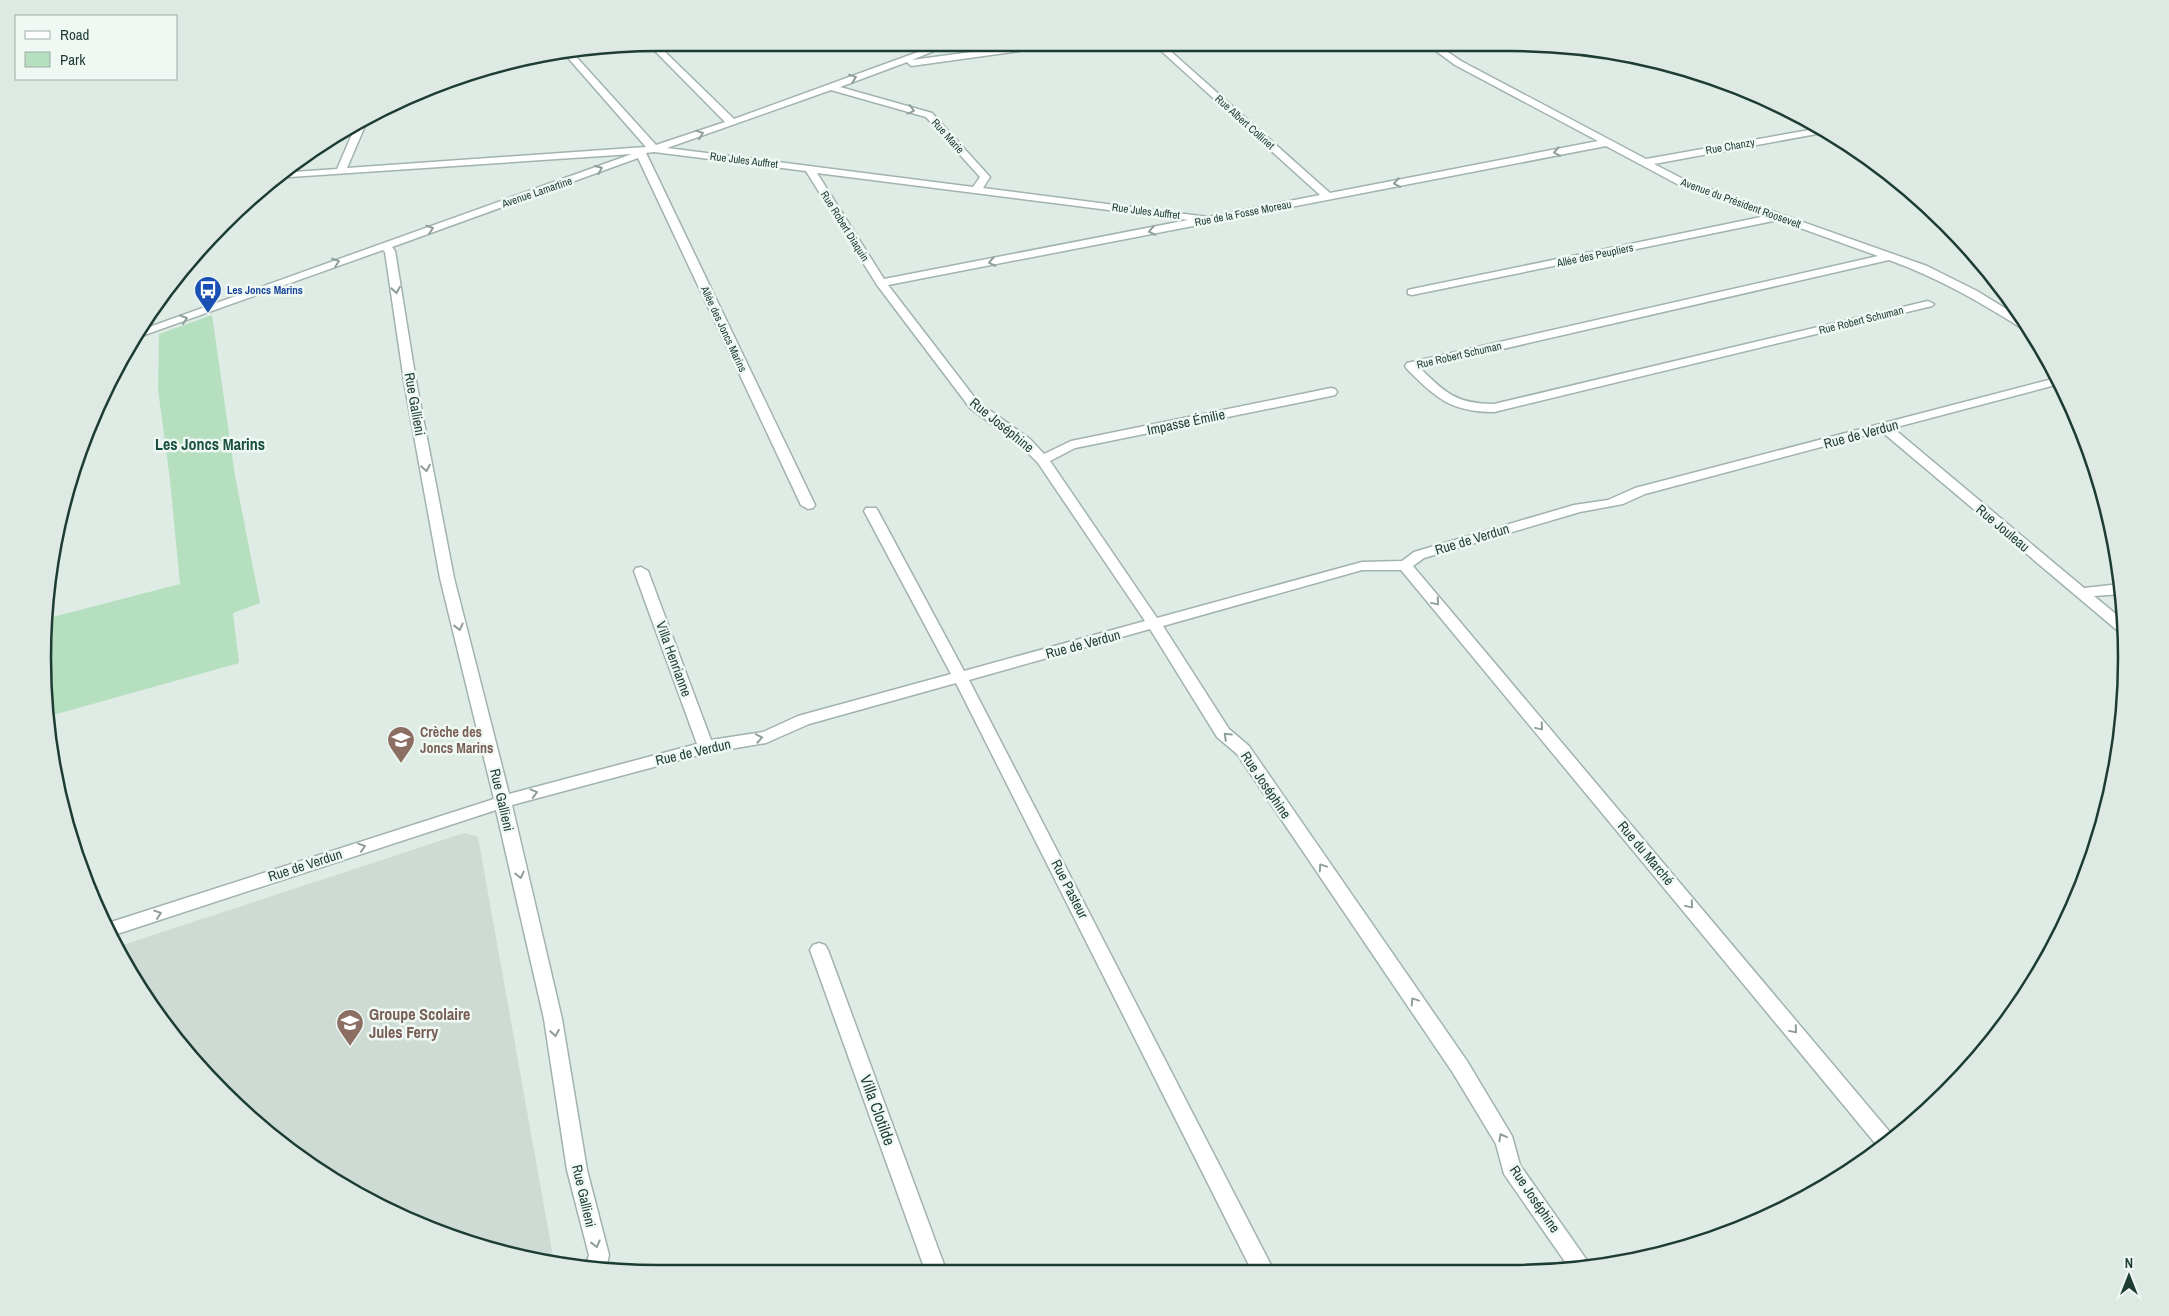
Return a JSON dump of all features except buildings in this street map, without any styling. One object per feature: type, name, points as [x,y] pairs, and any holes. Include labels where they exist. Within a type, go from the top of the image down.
[{"type":"street","points":[[659,51],[732,123]]},
{"type":"street","name":"Avenue Lamartine","points":[[147,332],[929,51]]},
{"type":"street","points":[[895,63],[925,63],[1000,51]]},
{"type":"street","name":"Rue Albert Collinet","points":[[1165,51],[1328,197]]},
{"type":"street","name":"Avenue du Président Roosevelt","points":[[1440,51],[1458,63],[1642,163],[1703,191],[1891,256],[1946,279],[2014,319]]},
{"type":"street","points":[[572,57],[654,149]]},
{"type":"street","name":"Rue Marie","points":[[831,87],[929,115],[985,177],[976,190]]},
{"type":"street","points":[[342,171],[358,131]]},
{"type":"street","name":"Rue Chanzy","points":[[1642,163],[1811,131]]},
{"type":"street","name":"Rue de la Fosse Moreau","points":[[881,283],[1605,143]]},
{"type":"street","name":"Rue Jules Auffret","points":[[292,175],[654,149],[1210,220]]},
{"type":"street","name":"Allée des Joncs Marins","points":[[641,153],[808,505]]},
{"type":"street","name":"Rue Robert Diaquin","points":[[808,168],[881,283]]},
{"type":"street","name":"Allée des Peupliers","points":[[1412,292],[1778,217]]},
{"type":"street","name":"Rue Gallieni","points":[[384,245],[390,251],[410,380],[447,578],[553,1018],[577,1170],[599,1256],[598,1261]]},
{"type":"street","name":"Rue Robert Schuman","points":[[1891,256],[1411,366],[1445,399],[1456,405],[1468,408],[1494,408],[1928,304]]},
{"type":"street","name":"Rue Joséphine","points":[[881,283],[974,404],[1025,442],[1043,460],[1155,625],[1223,733],[1243,750],[1460,1068],[1505,1142],[1511,1168],[1577,1261]]},
{"type":"street","name":"Rue de Verdun","points":[[115,928],[502,802],[706,747],[766,737],[804,720],[1155,625],[1362,566],[1405,565],[1419,555],[1579,508],[1602,506],[1624,501],[1640,492],[2051,383]]},
{"type":"street","name":"Impasse Émilie","points":[[1043,460],[1071,445],[1331,392]]},
{"type":"street","name":"Rue Jouleau","points":[[1885,428],[2116,622]]},
{"type":"street","name":"Rue Pasteur","points":[[871,511],[972,696],[1260,1265]]},
{"type":"street","name":"Rue du Marché","points":[[1405,565],[1883,1137]]},
{"type":"street","name":"Villa Henrianne","points":[[641,571],[706,747]]},
{"type":"street","points":[[2081,593],[2114,589]]},
{"type":"street","name":"Villa Clotilde","points":[[819,950],[934,1265]]},
{"type":"shaded area","name":"Groupe Scolaire Jules Ferry","points":[[464,833],[478,837],[553,1255],[501,1244],[463,1233],[426,1219],[355,1183],[289,1139],[229,1087],[202,1058],[154,995],[124,945]]},
{"type":"green space","points":[[212,315],[235,476],[260,603],[233,613],[239,663],[54,715],[51,658],[53,617],[180,584],[170,480],[158,389],[159,334]]},
{"type":"place","name":"Les Joncs Marins","points":[[208,314]]},
{"type":"place","name":"Crèche des Joncs Marins","points":[[401,764]]},
{"type":"place","name":"Groupe Scolaire Jules Ferry","points":[[350,1047]]},
{"type":"district","name":"Les Joncs Marins","points":[[210,444]]}]
